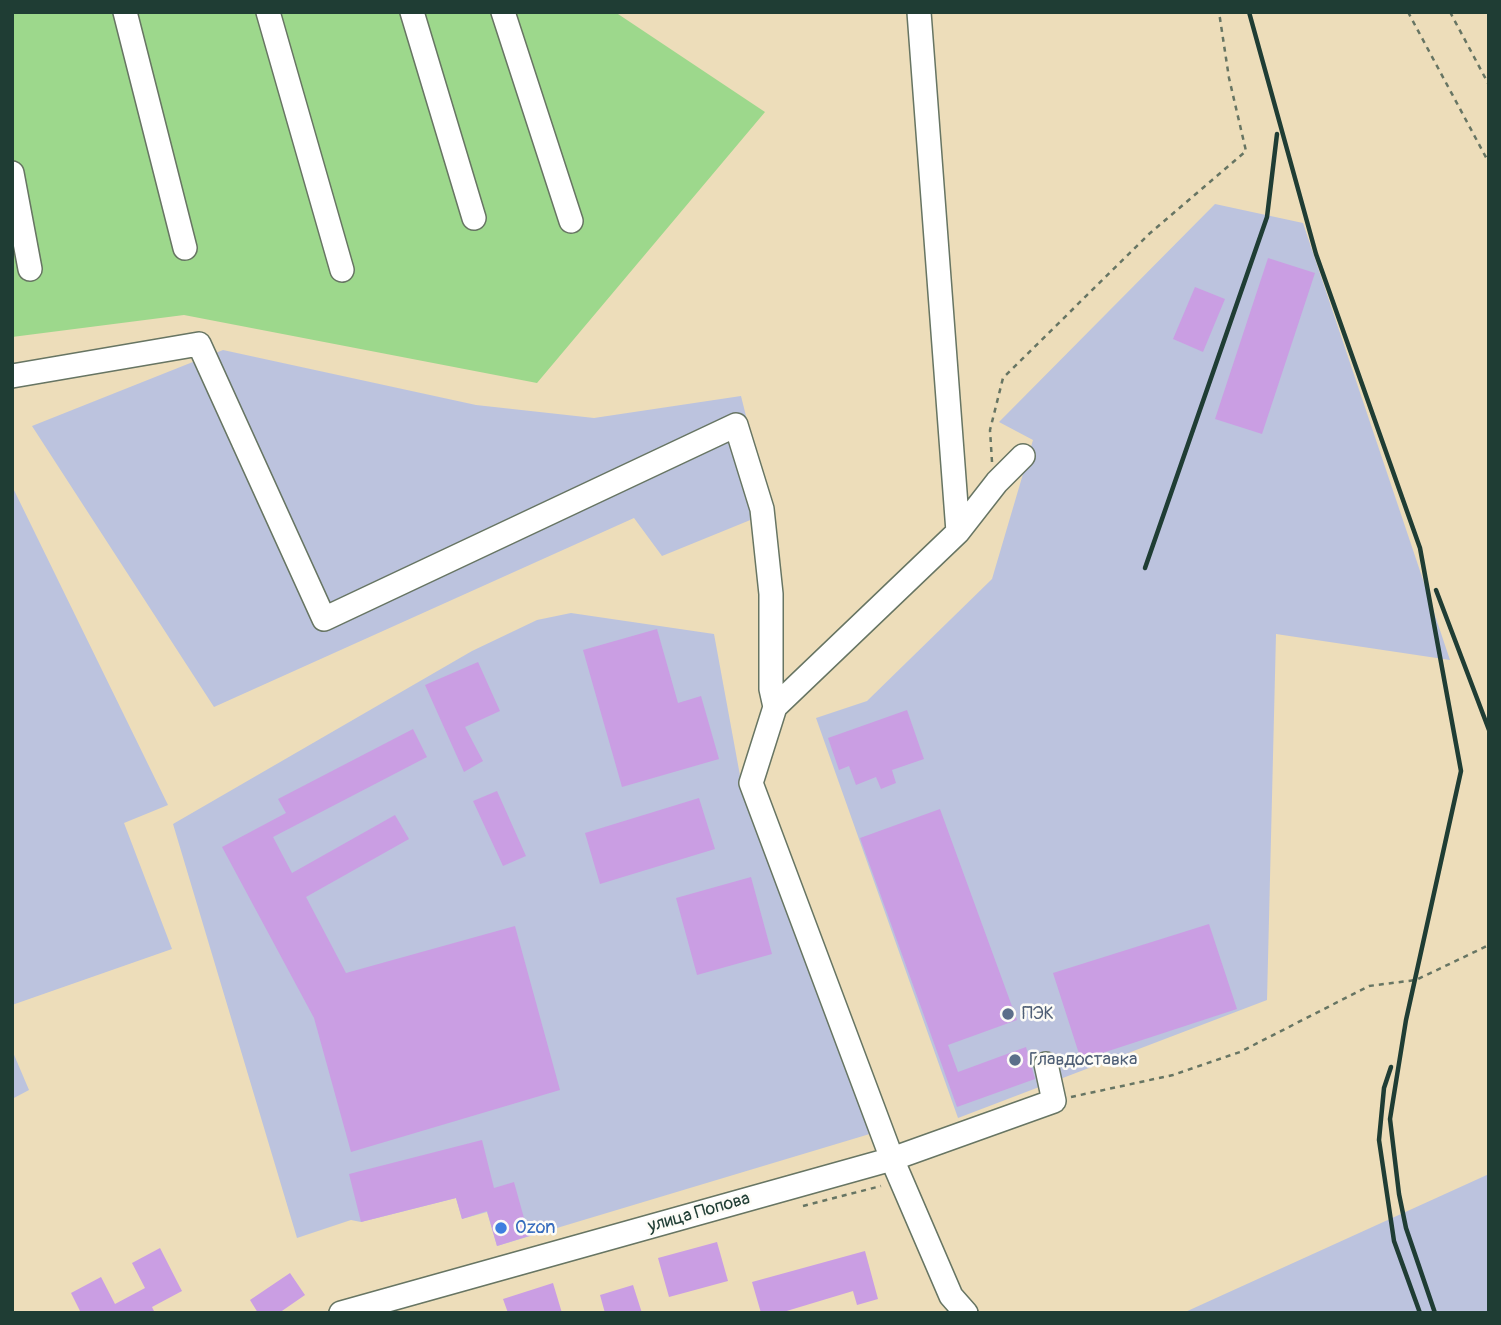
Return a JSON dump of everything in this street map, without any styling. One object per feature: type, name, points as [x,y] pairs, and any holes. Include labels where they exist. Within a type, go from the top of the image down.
[{"type":"street","points":[[125,12],[186,248]]},
{"type":"street","points":[[268,12],[342,270]]},
{"type":"street","points":[[412,12],[474,218]]},
{"type":"street","points":[[503,12],[571,221]]},
{"type":"street","points":[[919,12],[958,532]]},
{"type":"street","points":[[12,173],[30,269]]},
{"type":"street","points":[[12,376],[199,344],[324,619],[737,425],[762,509],[771,594],[771,689],[775,707]]},
{"type":"street","points":[[966,1313],[951,1296],[892,1159],[751,783],[775,707],[958,532],[997,482],[1023,456]]},
{"type":"street","points":[[1046,1064],[1054,1101]]},
{"type":"street","name":"улица Попова","points":[[341,1313],[892,1159],[1054,1101]]},
{"type":"path","points":[[997,482],[991,456],[990,430],[1003,378],[1149,234],[1246,150],[1229,78],[1219,12]]},
{"type":"path","points":[[1408,12],[1489,163]]},
{"type":"path","points":[[1450,12],[1489,85]]},
{"type":"path","points":[[1054,1101],[1173,1075],[1240,1052],[1369,986],[1416,980],[1489,945]]},
{"type":"shaded area","points":[[1215,204],[1303,223],[1450,660],[1276,634],[1267,1000],[958,1118],[816,718],[867,701],[992,579],[1033,440],[999,422]]},
{"type":"shaded area","points":[[223,350],[476,405],[594,418],[741,396],[770,512],[662,556],[634,518],[214,707],[32,426]]},
{"type":"shaded area","points":[[12,486],[168,805],[124,823],[172,949],[12,1005]]},
{"type":"shaded area","points":[[571,613],[714,634],[741,781],[873,1133],[497,1246],[487,1212],[462,1219],[456,1198],[361,1222],[351,1220],[297,1238],[173,824],[472,651],[537,620]]},
{"type":"shaded area","points":[[12,1050],[29,1090],[12,1099]]},
{"type":"shaded area","points":[[1489,1174],[1489,1313],[1183,1313]]},
{"type":"green space","points":[[12,12],[615,12],[765,112],[537,383],[184,315],[12,337]]},
{"type":"building","points":[[1268,258],[1315,273],[1262,434],[1215,419]]},
{"type":"building","points":[[1195,287],[1225,299],[1203,352],[1173,339]]},
{"type":"building","points":[[657,629],[678,703],[701,696],[719,759],[622,787],[583,650]]},
{"type":"building","points":[[478,662],[500,711],[465,727],[483,761],[464,772],[425,685]]},
{"type":"building","points":[[907,710],[924,759],[892,770],[896,783],[881,789],[876,777],[856,785],[849,766],[839,770],[828,738]]},
{"type":"building","points":[[413,729],[427,757],[273,837],[292,873],[395,815],[409,839],[306,897],[346,973],[515,926],[560,1090],[351,1152],[314,1018],[222,847],[286,813],[278,799]]},
{"type":"building","points":[[497,791],[526,856],[503,866],[473,801]]},
{"type":"building","points":[[699,798],[715,849],[600,884],[585,833]]},
{"type":"building","points":[[940,809],[1017,1020],[948,1045],[958,1072],[1026,1047],[1035,1079],[957,1107],[860,838]]},
{"type":"building","points":[[751,877],[772,954],[697,975],[676,898]]},
{"type":"building","points":[[1209,924],[1237,1009],[1081,1060],[1053,973]]},
{"type":"building","points":[[482,1140],[494,1188],[514,1182],[529,1236],[497,1246],[487,1211],[462,1219],[456,1198],[361,1222],[349,1174]]},
{"type":"building","points":[[717,1242],[728,1281],[669,1297],[658,1258]]},
{"type":"building","points":[[160,1248],[182,1291],[152,1307],[155,1313],[81,1313],[71,1293],[101,1277],[115,1304],[145,1288],[132,1263]]},
{"type":"building","points":[[865,1251],[878,1299],[857,1305],[853,1291],[780,1313],[761,1313],[752,1282]]},
{"type":"building","points":[[290,1273],[305,1295],[279,1313],[258,1313],[250,1300]]},
{"type":"building","points":[[553,1283],[562,1313],[508,1313],[503,1299]]},
{"type":"building","points":[[633,1285],[642,1313],[605,1313],[600,1295]]},
{"type":"railway","points":[[1249,12],[1316,254],[1420,548],[1461,771],[1406,1020],[1390,1119],[1406,1228],[1435,1313]]},
{"type":"railway","points":[[1145,568],[1267,217],[1277,134]]},
{"type":"railway","points":[[1436,590],[1489,730]]},
{"type":"railway","points":[[1391,1067],[1384,1088],[1379,1140],[1394,1241],[1420,1313]]},
{"type":"place","name":"ПЭК","points":[[1008,1014]]},
{"type":"place","name":"Главдоставка","points":[[1015,1060]]},
{"type":"place","name":"Ozon","points":[[501,1228]]}]
